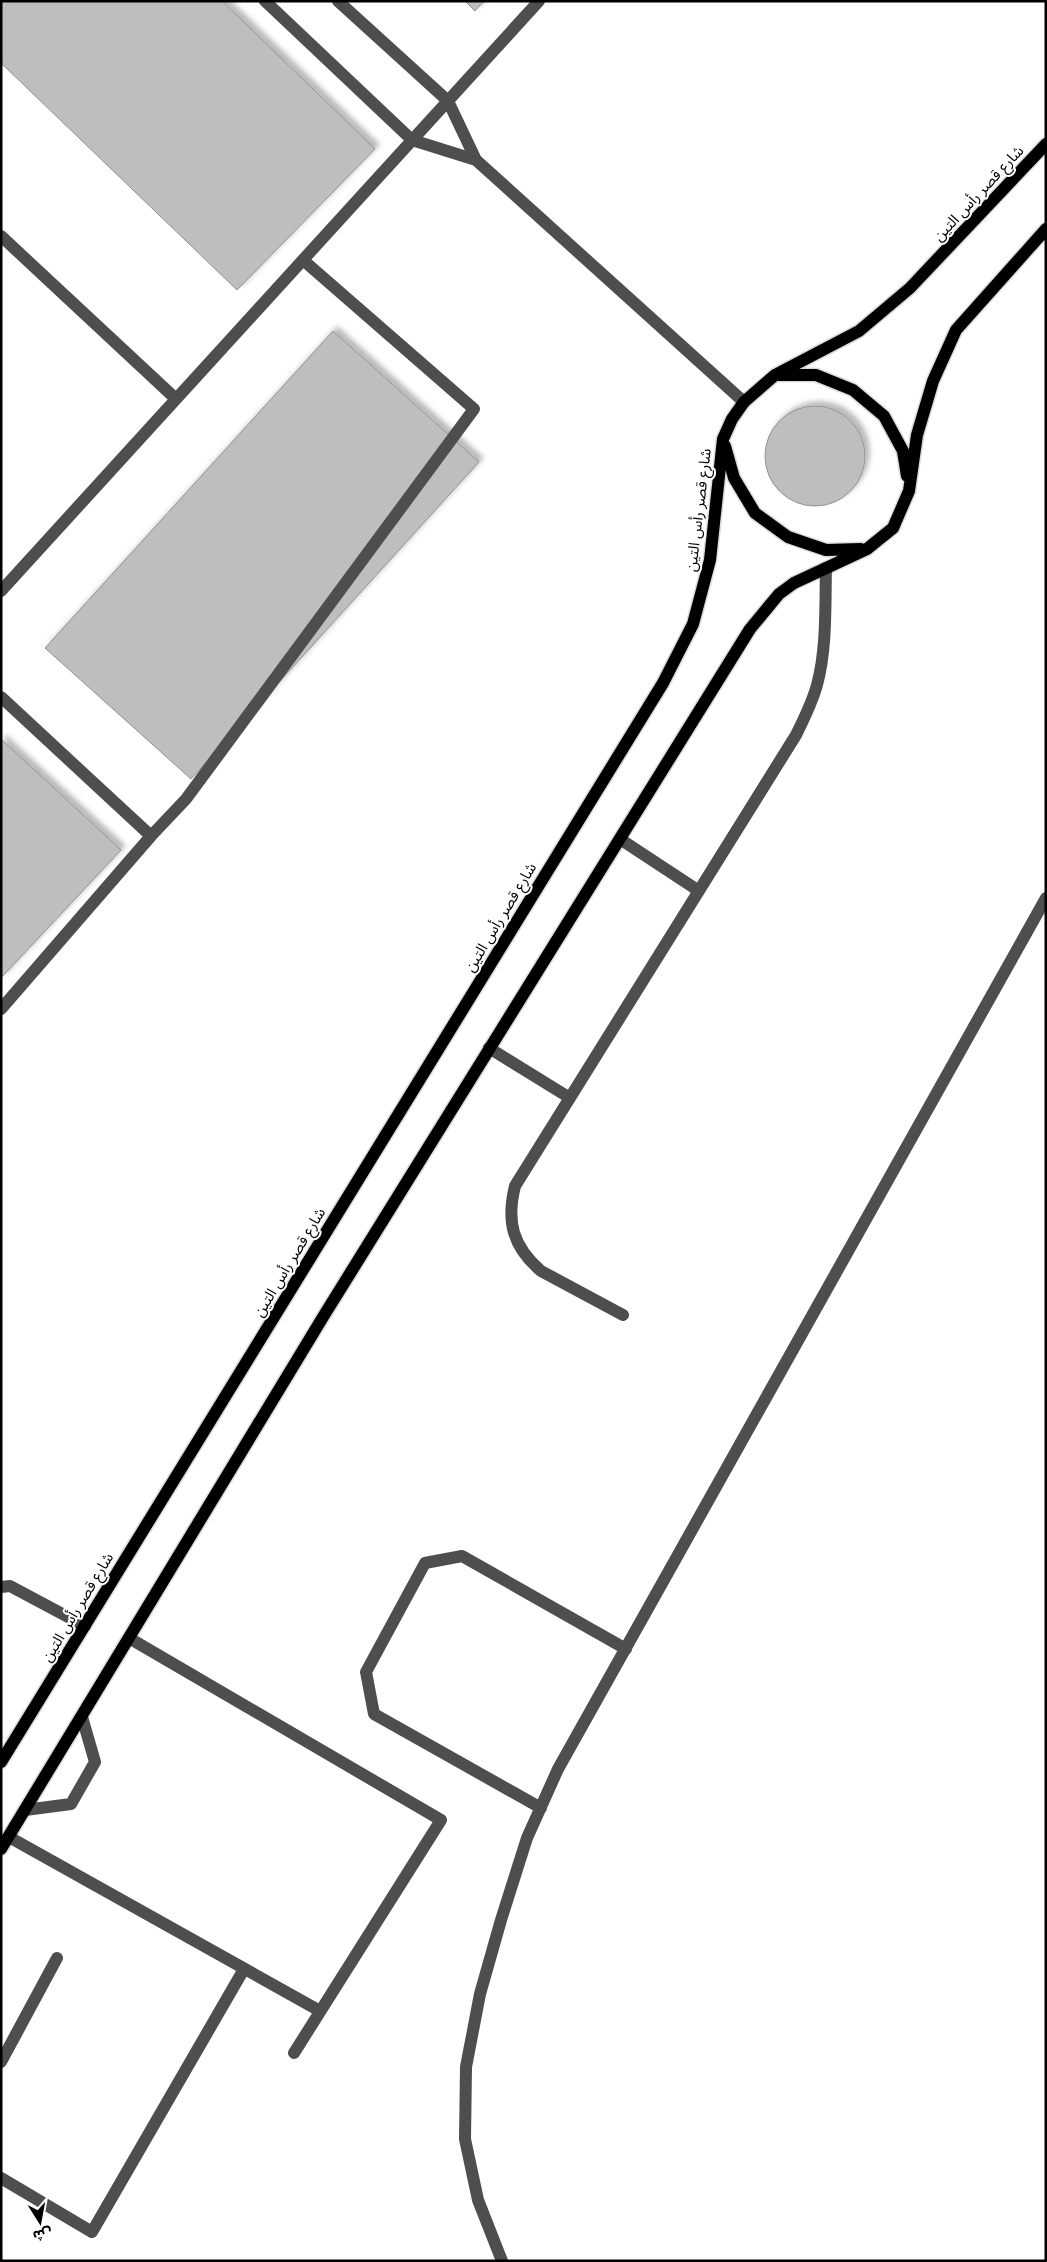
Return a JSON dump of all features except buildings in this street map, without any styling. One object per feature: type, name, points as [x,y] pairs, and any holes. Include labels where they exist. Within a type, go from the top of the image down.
[{"type":"main road","name":"شارع قصر رأس التين","points":[[1,1762],[663,683],[693,624],[710,560],[723,439],[732,419],[744,402],[775,375],[859,331],[910,288],[1046,144]]},
{"type":"main road","points":[[1,1849],[318,1325],[750,629],[779,594],[794,583],[867,549],[893,528],[909,491],[917,435],[933,381],[956,330],[1046,229]]},
{"type":"main road","points":[[775,375],[816,375],[853,390],[884,416],[903,451],[909,491]]},
{"type":"main road","points":[[723,439],[734,478],[756,513],[788,537],[826,550],[867,549]]},
{"type":"street","points":[[265,1],[412,140],[476,160]]},
{"type":"street","points":[[338,1],[448,101],[476,160],[744,402]]},
{"type":"street","points":[[1,591],[538,1]]},
{"type":"street","points":[[1,236],[176,399]]},
{"type":"street","points":[[1,1008],[186,799],[474,409],[303,260]]},
{"type":"street","points":[[623,1315],[541,1271],[530,1262],[515,1238],[510,1204],[515,1186],[796,735],[808,710],[817,684],[823,653],[826,568]]},
{"type":"street","points":[[1,697],[152,836]]},
{"type":"street","points":[[620,839],[699,891]]},
{"type":"street","points":[[502,2261],[478,2200],[465,2139],[466,2067],[480,1994],[527,1838],[558,1769],[1046,898]]},
{"type":"street","points":[[489,1048],[570,1098]]},
{"type":"street","points":[[541,1808],[374,1714],[366,1672],[425,1563],[462,1556],[626,1649]]},
{"type":"street","points":[[1,1586],[10,1586],[85,1626]]},
{"type":"street","points":[[129,1638],[441,1820],[294,2053]]},
{"type":"street","points":[[25,1810],[71,1804],[96,1762],[82,1717]]},
{"type":"street","points":[[9,1837],[320,2011]]},
{"type":"street","points":[[1,2062],[57,1958]]},
{"type":"street","points":[[1,2178],[92,2232],[244,1969]]}]
